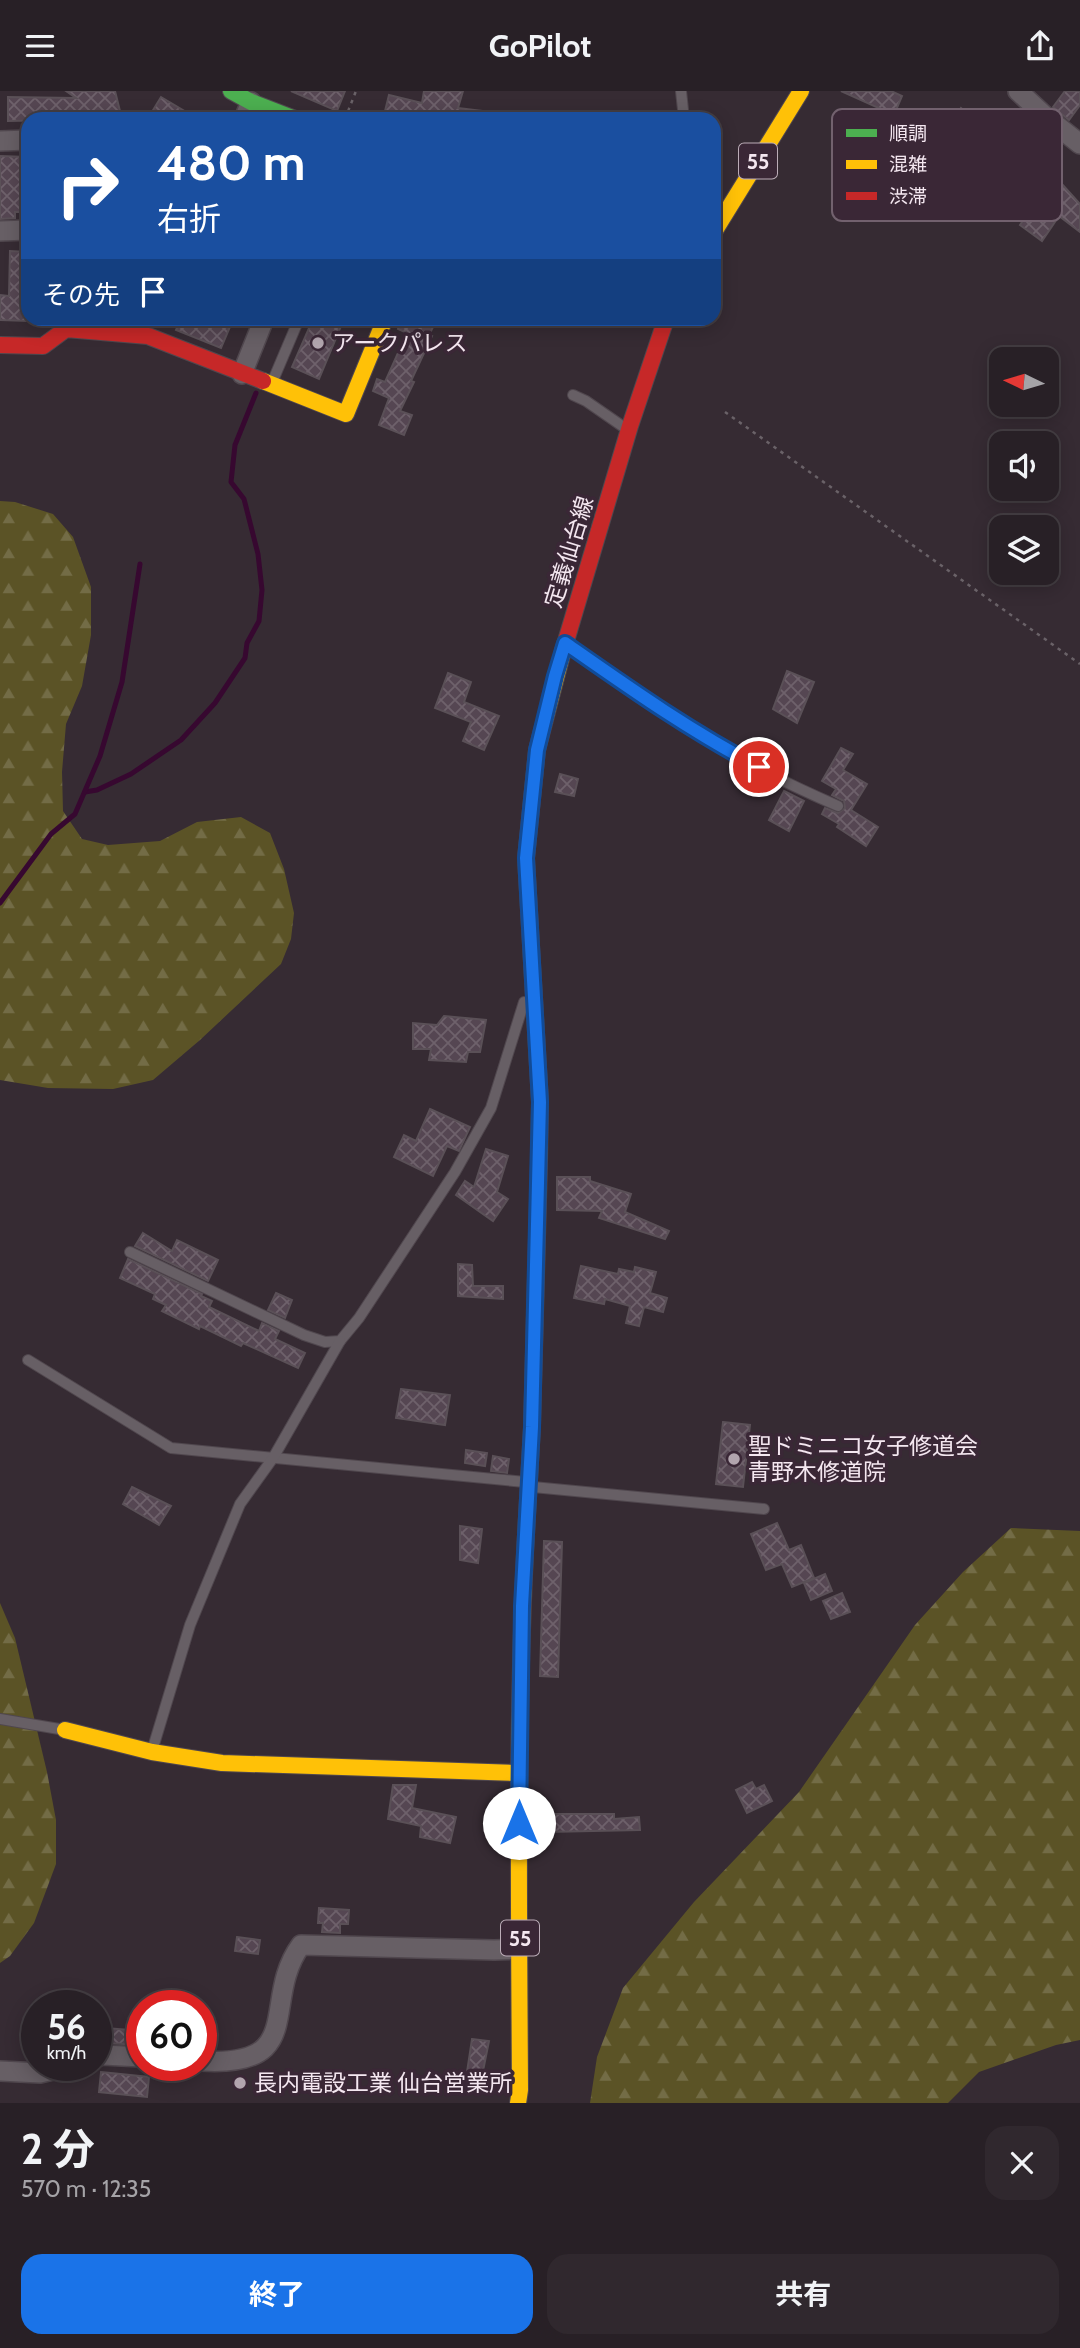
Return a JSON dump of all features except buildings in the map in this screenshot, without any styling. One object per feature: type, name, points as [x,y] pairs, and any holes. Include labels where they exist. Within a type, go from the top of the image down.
[{"type":"main road","points":[[231,91],[247,111]]},
{"type":"main road","name":"55","points":[[721,221],[801,91]]},
{"type":"main road","points":[[0,345],[43,346],[66,328],[152,327],[242,374],[346,414],[382,326]]},
{"type":"main road","name":"定義仙台線","points":[[517,2103],[520,2090],[519,1773],[522,1606],[529,1484],[540,1102],[526,858],[537,750],[555,676],[628,431],[664,326]]},
{"type":"main road","points":[[65,1730],[152,1752],[222,1763],[519,1773]]},
{"type":"street","points":[[1018,91],[1037,109]]},
{"type":"street","points":[[1062,130],[1080,144]]},
{"type":"street","points":[[0,141],[21,141]]},
{"type":"street","points":[[0,231],[21,230]]},
{"type":"street","points":[[242,374],[261,326]]},
{"type":"street","points":[[217,2062],[256,2055],[274,2038],[285,1979],[292,1957],[301,1945],[520,1949]]},
{"type":"street","points":[[0,2071],[21,2072]]},
{"type":"lane","points":[[681,91],[683,112]]},
{"type":"lane","points":[[271,385],[296,326]]},
{"type":"lane","points":[[573,395],[628,431]]},
{"type":"lane","points":[[565,643],[711,742],[838,806]]},
{"type":"lane","points":[[152,1752],[190,1625],[240,1503],[273,1458],[340,1341],[359,1318],[455,1172],[491,1108],[533,976]]},
{"type":"lane","points":[[130,1252],[304,1335],[325,1342],[340,1341]]},
{"type":"lane","points":[[28,1360],[171,1448],[764,1509]]},
{"type":"lane","points":[[0,1719],[65,1730]]},
{"type":"path","points":[[348,112],[356,91]]},
{"type":"path","points":[[726,412],[1080,664]]},
{"type":"green space","points":[[0,501],[15,502],[53,514],[73,537],[91,587],[91,635],[82,686],[66,724],[62,772],[63,811],[82,839],[108,845],[160,841],[197,822],[241,817],[270,833],[284,869],[294,913],[291,939],[281,964],[153,1080],[113,1089],[48,1088],[0,1080]]},
{"type":"green space","points":[[1011,1528],[1080,1531],[1080,2040],[1056,2045],[979,2072],[948,2103],[590,2103],[597,2057],[623,1988],[694,1902],[799,1792],[915,1625],[963,1572]]},
{"type":"green space","points":[[0,1603],[15,1638],[47,1772],[56,1820],[56,1864],[34,1923],[10,1956],[0,1963]]},
{"type":"waterway","points":[[85,792],[97,790],[131,774],[181,740],[215,703],[245,658],[247,643],[259,621],[262,590],[258,554],[244,499],[231,482],[235,445],[256,393]]},
{"type":"waterway","points":[[0,903],[51,834],[75,814],[100,756],[122,682],[140,564]]},
{"type":"traffic: fast","points":[[231,91],[277,112]]},
{"type":"traffic: fast","points":[[527,1516],[539,1163]]},
{"type":"traffic: slow","points":[[721,221],[801,91]]},
{"type":"traffic: slow","points":[[263,381],[346,414],[382,326]]},
{"type":"traffic: slow","points":[[539,1163],[540,1102],[526,858],[537,750],[563,651]]},
{"type":"traffic: slow","points":[[518,2103],[520,1731],[527,1516]]},
{"type":"traffic: slow","points":[[65,1730],[152,1752],[222,1763],[519,1773]]},
{"type":"traffic: jam","points":[[563,651],[630,426],[664,326]]},
{"type":"traffic: jam","points":[[0,345],[43,346],[66,329],[148,336],[263,381]]},
{"type":"place","name":"アークパレス","points":[[318,343]]},
{"type":"place","name":"聖ドミニコ女子修道会 青野木修道院","points":[[734,1459]]},
{"type":"place","name":"長内電設工業 仙台営業所","points":[[240,2083]]},
{"type":"route","points":[[519,1823],[522,1606],[532,1427],[540,1102],[526,858],[537,750],[565,643],[676,720],[759,767]]}]
